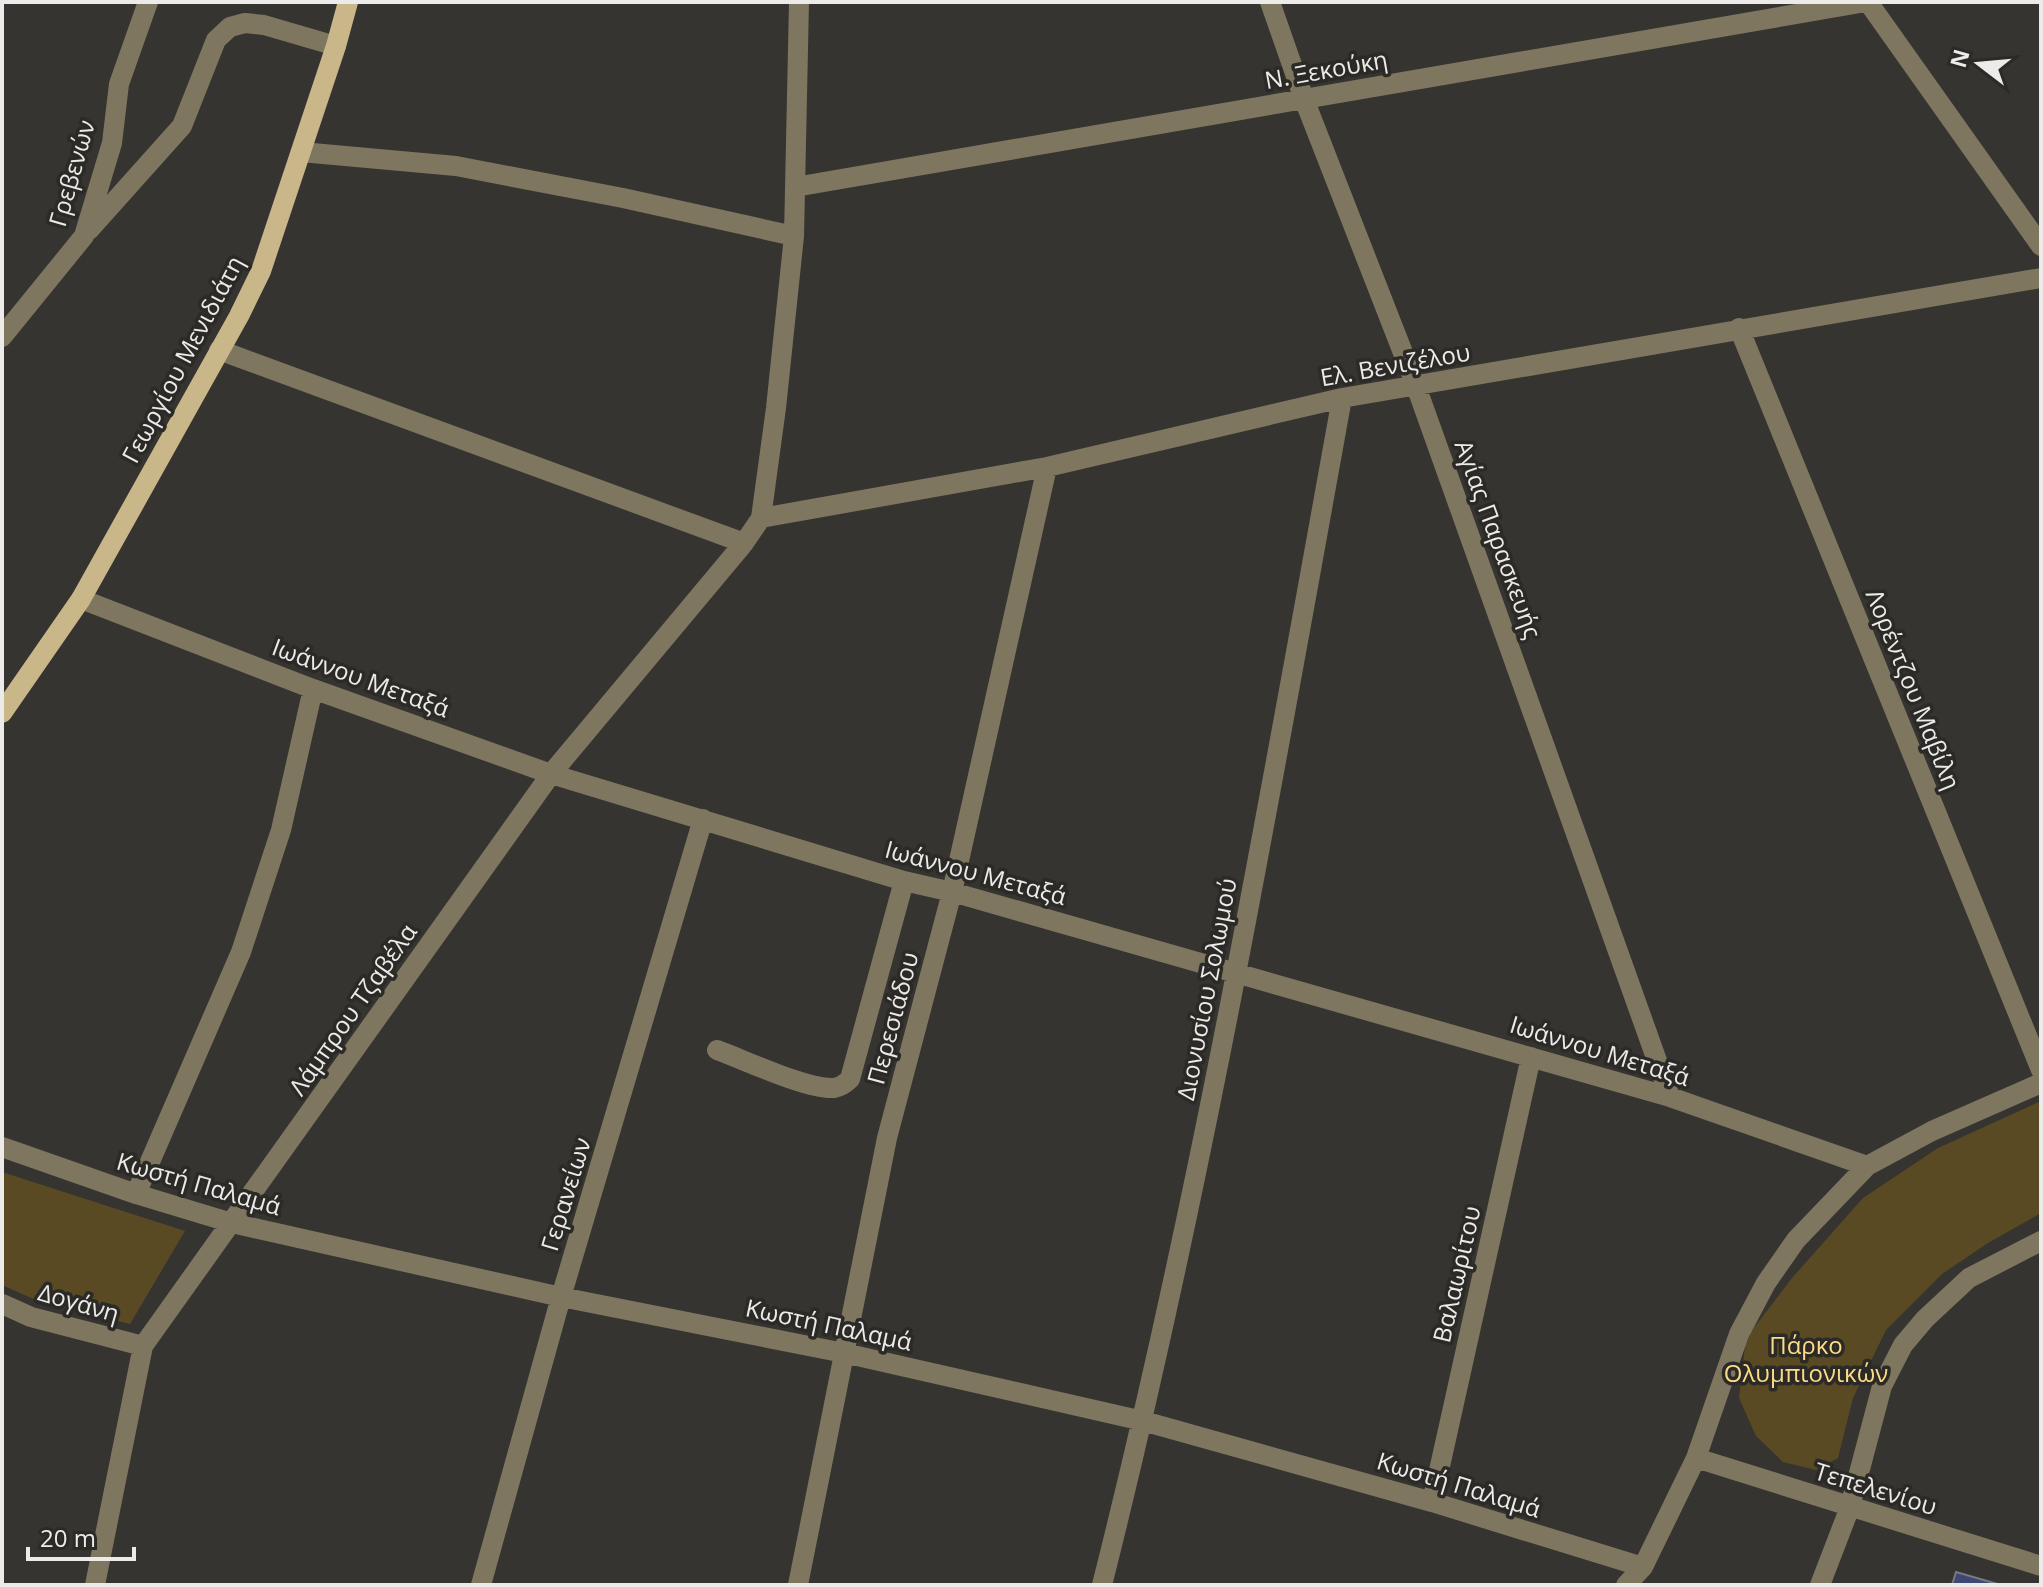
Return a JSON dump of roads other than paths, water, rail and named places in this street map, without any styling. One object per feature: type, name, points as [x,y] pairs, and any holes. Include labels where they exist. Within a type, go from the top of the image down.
[{"type":"main road","name":"Γεωργίου Μενιδιάτη","points":[[2,713],[81,599],[261,271],[348,2]]},
{"type":"street","name":"Γρεβενών","points":[[2,337],[84,236],[112,143],[119,84],[148,2]]},
{"type":"street","points":[[761,518],[794,236],[799,2]]},
{"type":"street","name":"Αγίας Παρασκευής","points":[[1270,2],[1304,99],[1416,386],[1670,1097]]},
{"type":"street","points":[[1867,2],[2041,246]]},
{"type":"street","name":"Ν. Ξεκούκη","points":[[795,187],[1867,2]]},
{"type":"street","points":[[84,236],[182,126],[216,40],[230,27],[245,23],[264,25],[336,46]]},
{"type":"street","points":[[301,152],[456,166],[623,198],[794,236]]},
{"type":"street","name":"Ελ. Βενιζέλου","points":[[761,518],[1047,467],[1342,398],[2041,278]]},
{"type":"street","name":"Λορέντζου Μαβίλη","points":[[1739,328],[2041,1070]]},
{"type":"street","points":[[219,350],[744,543]]},
{"type":"street","name":"Διονυσίου Σολωμού","points":[[1102,1585],[1143,1421],[1238,972],[1342,398]]},
{"type":"street","name":"Περεσιάδου","points":[[798,1585],[887,1138],[952,892],[1047,467]]},
{"type":"street","name":"Λάμπρου Τζαβέλα","points":[[95,1585],[143,1346],[551,774],[744,543],[761,518]]},
{"type":"street","name":"Ιωάννου Μεταξά","points":[[81,599],[313,689],[551,774],[904,881],[1238,972],[1670,1097],[1867,1166]]},
{"type":"street","points":[[136,1194],[241,952],[281,830],[313,689]]},
{"type":"street","name":"Γερανείων","points":[[481,1585],[561,1297],[703,819]]},
{"type":"street","points":[[717,1050],[813,1085],[838,1088],[845,1085],[850,1079],[904,881]]},
{"type":"street","name":"Βαλαωρίτου","points":[[1432,1502],[1531,1057]]},
{"type":"street","points":[[1626,1585],[1643,1567],[1696,1458],[1739,1334],[1766,1283],[1796,1240],[1867,1166],[1932,1131],[2041,1083]]},
{"type":"street","name":"Κωστή Παλαμά","points":[[2,1147],[136,1194],[232,1223],[561,1297],[844,1353],[1143,1421],[1432,1502],[1643,1567]]},
{"type":"street","points":[[1820,1585],[1850,1507],[1882,1386],[1903,1345],[1925,1319],[1969,1278],[2041,1241]]},
{"type":"street","name":"Δογάνη","points":[[2,1304],[31,1317],[143,1346]]},
{"type":"street","name":"Τεπελενίου","points":[[1696,1458],[2041,1566]]},
{"type":"park label","name":"Πάρκο Ολυμπιονικών","points":[[1806,1358]]}]
